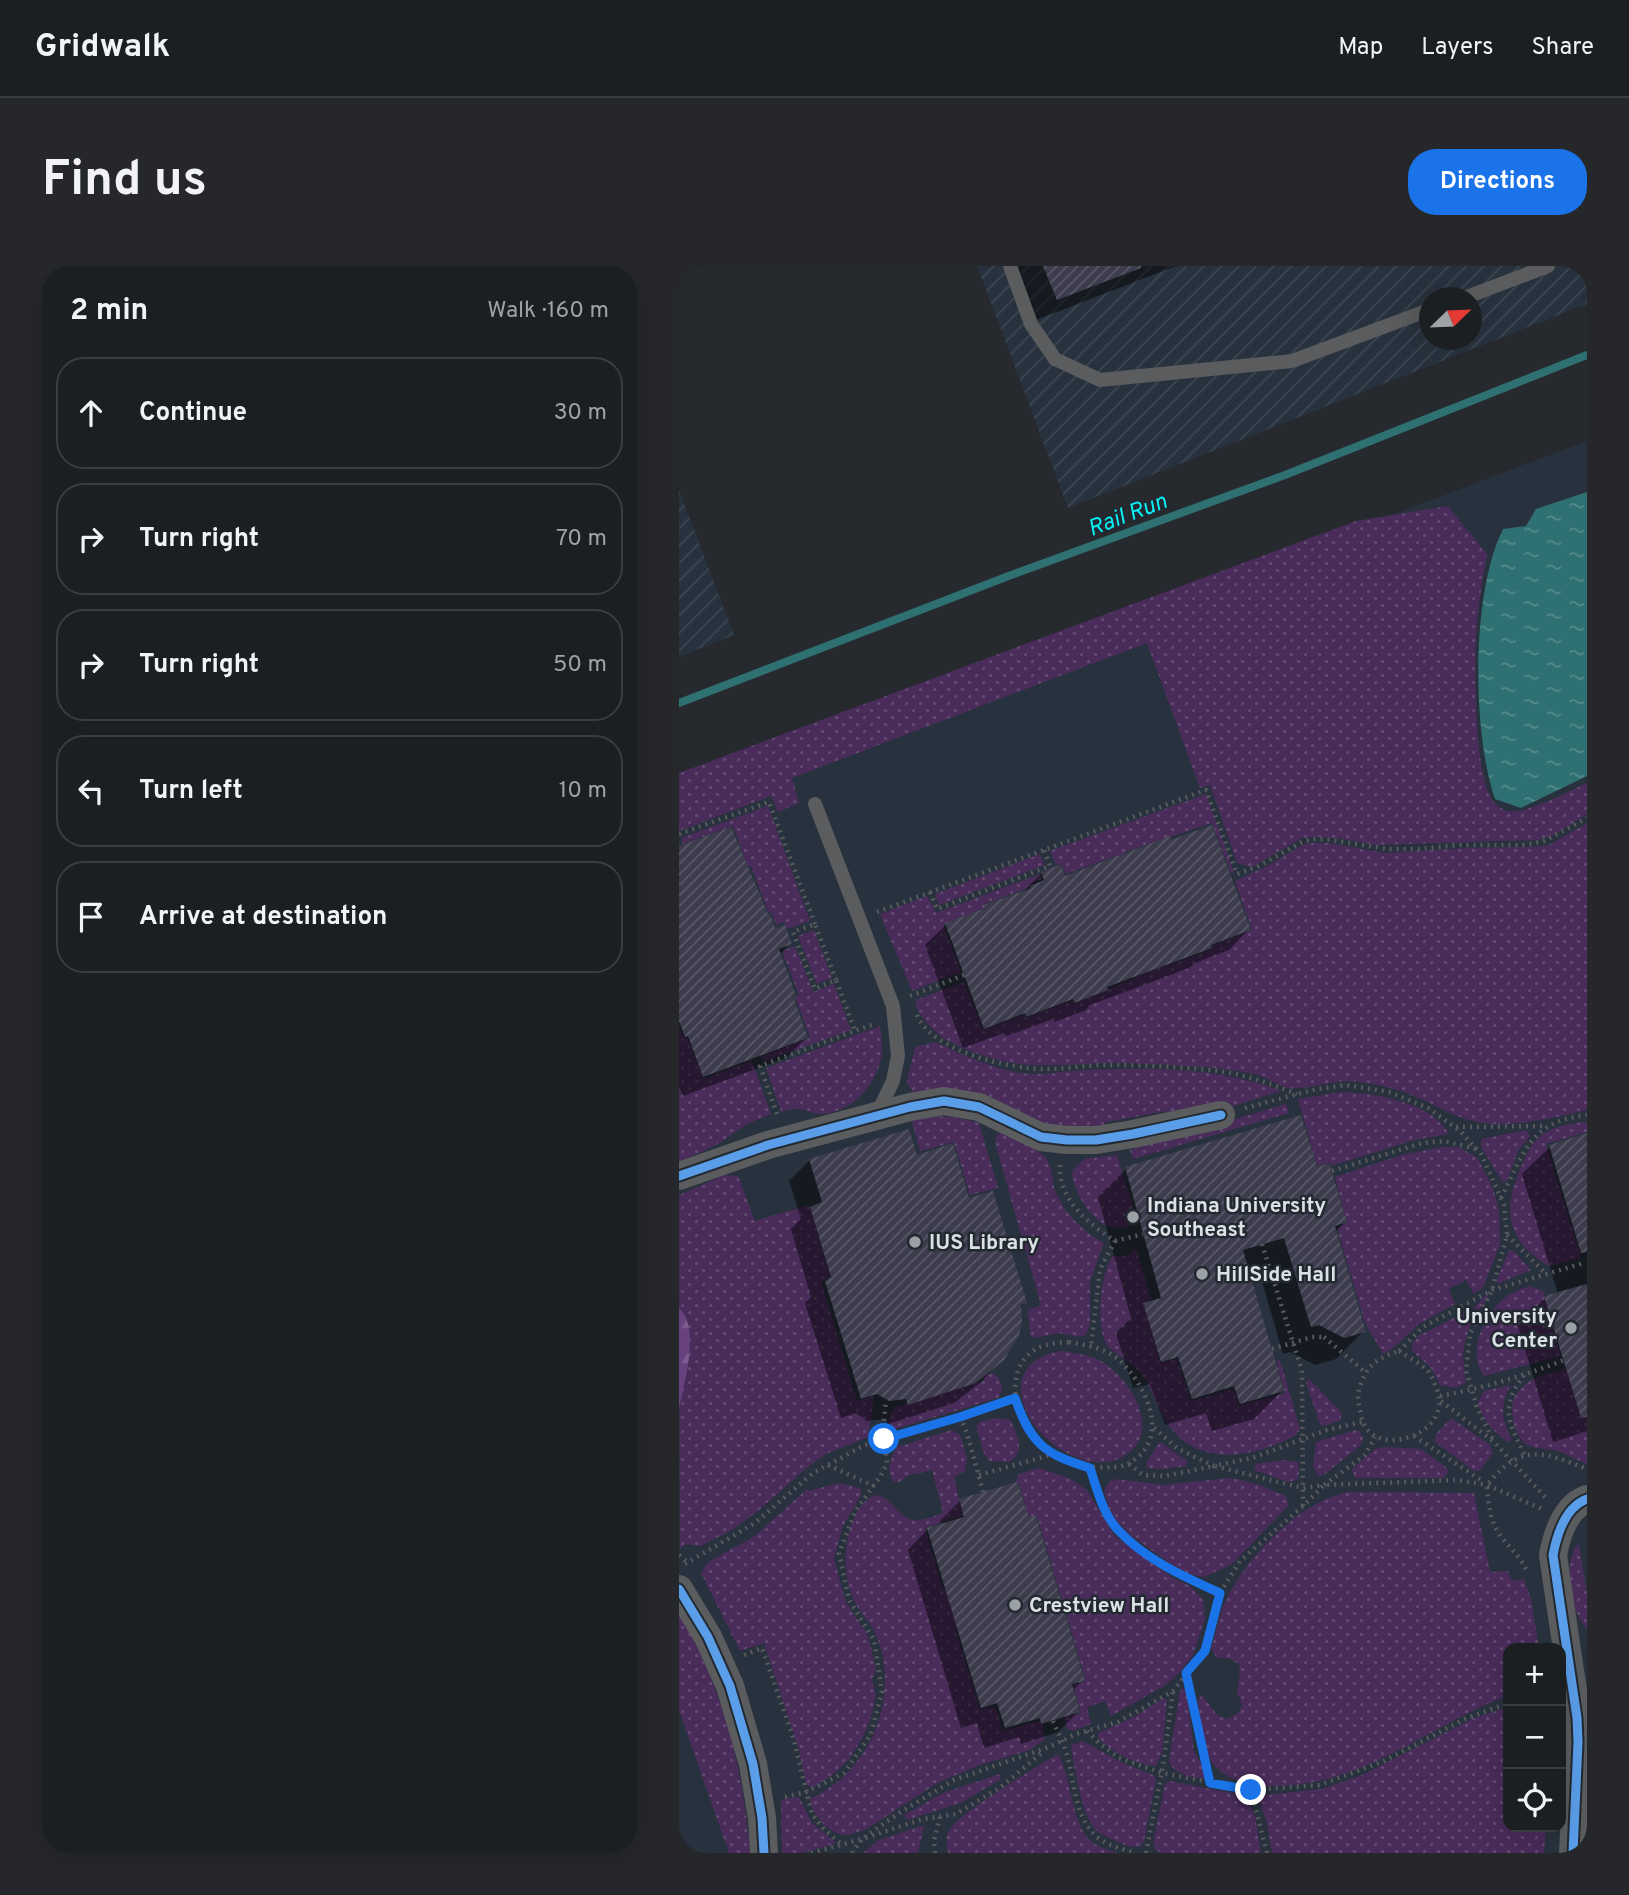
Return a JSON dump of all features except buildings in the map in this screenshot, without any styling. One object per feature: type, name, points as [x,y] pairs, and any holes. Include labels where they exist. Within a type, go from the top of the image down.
[{"type":"street","points":[[679,1176],[786,1140],[944,1101],[979,1107],[1041,1137],[1062,1140],[1096,1140],[1221,1115]]},
{"type":"street","points":[[1573,1853],[1579,1671],[1553,1555],[1557,1535],[1565,1520],[1575,1506],[1587,1499]]},
{"type":"street","points":[[679,1589],[708,1637],[734,1699],[753,1764],[762,1818],[764,1853]]},
{"type":"lane","points":[[1010,266],[1031,324],[1055,359],[1100,380],[1291,361],[1419,314]]},
{"type":"lane","points":[[1482,291],[1548,266]]},
{"type":"lane","points":[[815,804],[893,1006],[898,1056],[893,1082],[877,1116]]},
{"type":"path","points":[[881,923],[877,912],[1206,790],[1237,874],[1312,839],[1388,849],[1526,845],[1544,841],[1587,818]]},
{"type":"path","points":[[679,834],[769,802],[855,1031]]},
{"type":"path","points":[[930,892],[937,909],[1050,866],[1044,850]]},
{"type":"path","points":[[815,923],[793,932],[815,989],[836,980]]},
{"type":"path","points":[[964,975],[909,996],[919,1021],[953,1047],[995,1062],[1043,1069],[1106,1065],[1225,1072],[1262,1080],[1297,1094]]},
{"type":"path","points":[[786,1140],[760,1066],[879,1022]]},
{"type":"path","points":[[1221,1115],[1297,1094],[1346,1085],[1389,1091],[1428,1108],[1455,1127],[1477,1150],[1504,1205],[1507,1235],[1492,1290],[1469,1334],[1466,1371],[1477,1407],[1494,1442]]},
{"type":"path","points":[[1455,1127],[1546,1126],[1587,1115]]},
{"type":"path","points":[[1501,1198],[1528,1146],[1546,1126]]},
{"type":"path","points":[[1062,1140],[1060,1171],[1074,1207],[1094,1227],[1115,1241],[1143,1234]]},
{"type":"path","points":[[1332,1171],[1422,1143],[1444,1141],[1477,1150]]},
{"type":"path","points":[[1507,1235],[1547,1274]]},
{"type":"path","points":[[1091,1346],[1100,1269],[1115,1241]]},
{"type":"path","points":[[1262,1244],[1302,1371],[1303,1506]]},
{"type":"path","points":[[1440,1398],[1438,1415],[1414,1436],[1391,1441],[1375,1437],[1362,1422],[1357,1396],[1365,1371],[1381,1357],[1399,1351],[1423,1327],[1492,1290],[1584,1263]]},
{"type":"path","points":[[1272,1349],[1312,1336],[1324,1337],[1365,1371]]},
{"type":"path","points":[[1069,1342],[1091,1346],[1117,1358],[1137,1381],[1150,1409],[1154,1428],[1146,1450],[1129,1464],[1118,1468],[1090,1468],[1043,1448],[1025,1427],[1015,1398],[1019,1368],[1032,1351],[1049,1343],[1069,1342]]},
{"type":"path","points":[[1399,1351],[1428,1370],[1440,1398],[1494,1442],[1565,1520]]},
{"type":"path","points":[[1440,1398],[1524,1375],[1564,1360]]},
{"type":"path","points":[[1524,1375],[1509,1398],[1507,1412],[1525,1456]]},
{"type":"path","points":[[679,1569],[755,1523],[813,1473],[865,1445],[1015,1398]]},
{"type":"path","points":[[778,1798],[806,1792],[844,1773],[871,1734],[882,1691],[874,1640],[849,1600],[839,1553],[856,1510],[887,1463],[884,1439],[886,1400]]},
{"type":"path","points":[[960,1417],[983,1492]]},
{"type":"path","points":[[1129,1464],[1143,1475],[1165,1476],[1255,1457],[1303,1439],[1362,1422]]},
{"type":"path","points":[[1154,1428],[1178,1449],[1214,1466],[1303,1488],[1456,1479],[1487,1485]]},
{"type":"path","points":[[1414,1436],[1487,1485],[1565,1520]]},
{"type":"path","points":[[852,1853],[862,1839],[954,1780],[1118,1722],[1173,1691],[1205,1651],[1220,1593],[1240,1561],[1324,1485],[1365,1455],[1375,1437]]},
{"type":"path","points":[[979,1475],[1054,1454]]},
{"type":"path","points":[[1527,1572],[1523,1562],[1499,1535],[1488,1506],[1487,1485],[1503,1466],[1525,1456],[1542,1455],[1587,1469]]},
{"type":"path","points":[[828,1465],[874,1486]]},
{"type":"path","points":[[1090,1468],[1101,1501],[1117,1530],[1147,1554],[1220,1593]]},
{"type":"path","points":[[1186,1673],[1210,1783]]},
{"type":"path","points":[[1146,1853],[1162,1773],[1173,1691]]},
{"type":"path","points":[[1087,1731],[1119,1758],[1162,1773],[1251,1790],[1321,1785],[1384,1761],[1465,1719],[1503,1705]]},
{"type":"path","points":[[1053,1721],[1066,1752],[1076,1797],[1086,1825],[1096,1837],[1108,1844],[1135,1853]]},
{"type":"path","points":[[811,1853],[923,1819],[956,1814],[1001,1787],[1049,1747]]},
{"type":"path","points":[[1251,1790],[1267,1853]]},
{"type":"path","points":[[806,1792],[812,1814],[823,1828],[841,1843]]},
{"type":"path","points":[[935,1853],[934,1840],[940,1817]]},
{"type":"shaded area","points":[[977,266],[1587,266],[1587,304],[1482,345],[1482,287],[1419,287],[1419,350],[1470,350],[1068,508]]},
{"type":"shaded area","name":"Indiana University Southeast","points":[[1587,441],[1587,1853],[679,1853],[679,785]]},
{"type":"shaded area","points":[[679,490],[734,635],[679,657]]},
{"type":"shaded area","points":[[1448,506],[1487,554],[1478,614],[1475,661],[1479,744],[1487,789],[1498,806],[1507,811],[1515,811],[1547,802],[1587,783],[1587,814],[1552,836],[1538,840],[1377,845],[1338,838],[1302,838],[1252,867],[1237,863],[1210,785],[1200,788],[1147,643],[792,778],[799,803],[778,812],[771,796],[679,831],[679,773],[1356,521]]},
{"type":"shaded area","points":[[1206,794],[1234,872],[1231,873],[1212,823],[1124,852],[1125,856],[1115,860],[1113,857],[1066,874],[1061,863],[1056,865],[1050,851]]},
{"type":"shaded area","points":[[768,806],[810,921],[787,929],[784,922],[776,925],[771,912],[768,912],[733,826],[683,844],[681,838]]},
{"type":"shaded area","points":[[1587,823],[1587,1110],[1554,1118],[1498,1124],[1476,1122],[1415,1096],[1360,1082],[1344,1081],[1294,1089],[1254,1074],[1205,1067],[1122,1063],[1011,1063],[970,1051],[948,1041],[929,1026],[915,1004],[916,1000],[964,982],[983,1030],[1071,1001],[1073,1004],[1154,970],[1154,967],[1165,963],[1167,966],[1213,949],[1212,946],[1252,930],[1235,881],[1302,845],[1328,843],[1386,853],[1533,847],[1549,845]]},
{"type":"shaded area","points":[[1040,854],[1044,865],[939,905],[935,894]]},
{"type":"shaded area","points":[[1040,874],[1042,879],[1029,884],[1030,887],[984,904],[985,908],[943,924],[961,972],[912,991],[880,914],[927,896],[936,913]]},
{"type":"shaded area","points":[[814,930],[832,978],[817,984],[798,936]]},
{"type":"shaded area","points":[[795,946],[813,992],[834,984],[851,1030],[765,1061],[761,1057],[810,1038],[795,997],[799,995],[782,951]]},
{"type":"shaded area","points":[[679,1026],[683,1038],[687,1037],[703,1079],[752,1061],[771,1114],[747,1124],[718,1144],[679,1162]]},
{"type":"shaded area","points":[[880,1026],[880,1064],[870,1084],[854,1101],[835,1112],[824,1114],[796,1109],[781,1112],[766,1068]]},
{"type":"shaded area","points":[[935,1042],[988,1064],[1021,1073],[1185,1070],[1234,1077],[1281,1091],[1221,1110],[1172,1113],[1166,1111],[1107,1122],[1101,1126],[1064,1128],[913,1093],[907,1082],[915,1047]]},
{"type":"shaded area","points":[[1341,1092],[1370,1094],[1401,1101],[1430,1114],[1449,1134],[1415,1140],[1331,1166],[1330,1162],[1317,1166],[1298,1099]]},
{"type":"shaded area","points":[[1286,1104],[1289,1113],[1133,1159],[1130,1150]]},
{"type":"shaded area","points":[[929,1116],[955,1117],[979,1123],[998,1188],[970,1195],[954,1142],[920,1151],[911,1119]]},
{"type":"shaded area","points":[[1587,1122],[1587,1132],[1546,1144],[1581,1258],[1550,1266],[1528,1251],[1515,1231],[1510,1211],[1513,1189],[1526,1157],[1537,1139],[1554,1128]]},
{"type":"shaded area","points":[[1526,1130],[1530,1136],[1518,1151],[1507,1181],[1503,1183],[1482,1149],[1482,1139]]},
{"type":"shaded area","points":[[1001,1133],[1040,1152],[1047,1159],[1057,1196],[1067,1212],[1088,1233],[1104,1243],[1090,1281],[1090,1324],[1086,1335],[1080,1337],[1058,1333],[1036,1338],[1030,1335],[1028,1310],[1041,1305],[995,1142],[997,1135]]},
{"type":"shaded area","points":[[1458,1147],[1477,1157],[1493,1188],[1499,1210],[1500,1244],[1483,1288],[1474,1294],[1466,1280],[1449,1289],[1455,1304],[1419,1324],[1383,1354],[1365,1323],[1337,1228],[1347,1223],[1335,1177],[1405,1154]]},
{"type":"shaded area","points":[[1117,1155],[1138,1223],[1118,1228],[1103,1224],[1090,1212],[1079,1196],[1072,1171],[1084,1159]]},
{"type":"shaded area","points":[[724,1175],[738,1176],[755,1221],[809,1205],[830,1277],[821,1281],[857,1401],[874,1396],[868,1437],[828,1453],[810,1465],[732,1530],[701,1546],[686,1544],[680,1548],[679,1195]]},
{"type":"shaded area","points":[[1136,1249],[1151,1299],[1143,1302],[1160,1363],[1177,1359],[1191,1401],[1233,1389],[1239,1406],[1285,1393],[1276,1361],[1280,1360],[1300,1429],[1296,1435],[1261,1450],[1225,1455],[1191,1446],[1176,1434],[1164,1418],[1142,1375],[1106,1344],[1103,1336],[1100,1313],[1102,1286],[1109,1263],[1113,1256],[1127,1256]]},
{"type":"shaded area","points":[[1509,1250],[1513,1250],[1531,1270],[1498,1284],[1497,1280]]},
{"type":"shaded area","points":[[1530,1286],[1543,1291],[1561,1356],[1484,1376],[1479,1367],[1477,1345],[1484,1324],[1505,1298]]},
{"type":"shaded area","points":[[1486,1294],[1488,1297],[1474,1317],[1466,1339],[1463,1355],[1465,1384],[1454,1388],[1440,1385],[1430,1367],[1414,1352],[1412,1345],[1420,1335],[1474,1308]]},
{"type":"shaded area","points":[[1065,1351],[1101,1361],[1112,1369],[1131,1392],[1142,1420],[1142,1433],[1136,1446],[1124,1456],[1109,1462],[1077,1458],[1047,1439],[1027,1412],[1021,1388],[1026,1371],[1038,1359]]},
{"type":"shaded area","points":[[1566,1369],[1580,1415],[1587,1414],[1587,1464],[1561,1452],[1528,1445],[1515,1429],[1512,1407],[1520,1389],[1545,1374]]},
{"type":"shaded area","points":[[993,1373],[1001,1384],[998,1398],[892,1430],[887,1428],[891,1412],[896,1407],[984,1381],[983,1376]]},
{"type":"shaded area","points":[[1309,1379],[1342,1413],[1340,1421],[1323,1426],[1320,1424],[1306,1383]]},
{"type":"shaded area","points":[[1511,1385],[1503,1406],[1504,1419],[1512,1440],[1508,1442],[1489,1425],[1478,1402],[1484,1391]]},
{"type":"shaded area","points":[[995,1418],[1010,1420],[1018,1437],[1019,1448],[1009,1462],[989,1461],[984,1454],[976,1426],[980,1422]]},
{"type":"shaded area","points":[[1451,1418],[1489,1444],[1493,1453],[1479,1471],[1474,1471],[1435,1442],[1436,1434]]},
{"type":"shaded area","points":[[952,1430],[960,1435],[967,1458],[965,1471],[954,1477],[963,1515],[925,1528],[943,1589],[960,1585],[970,1621],[954,1625],[980,1710],[995,1706],[1003,1731],[1039,1721],[1045,1739],[1030,1750],[980,1765],[939,1782],[865,1830],[849,1835],[838,1834],[825,1826],[814,1812],[809,1799],[835,1784],[862,1755],[879,1720],[885,1689],[879,1643],[855,1603],[848,1582],[846,1556],[850,1530],[861,1507],[875,1495],[886,1499],[901,1514],[912,1520],[943,1513],[932,1470],[894,1482],[890,1474],[890,1464],[897,1447]]},
{"type":"shaded area","points":[[1356,1430],[1363,1438],[1361,1445],[1324,1475],[1318,1476],[1313,1465],[1316,1442]]},
{"type":"shaded area","points":[[1160,1442],[1187,1461],[1186,1466],[1147,1468],[1146,1463]]},
{"type":"shaded area","points":[[1375,1449],[1421,1449],[1447,1468],[1448,1472],[1444,1478],[1355,1478],[1352,1469]]},
{"type":"shaded area","points":[[1283,1460],[1298,1462],[1297,1480],[1288,1482],[1254,1470],[1256,1464]]},
{"type":"shaded area","points":[[1039,1468],[1069,1478],[1087,1490],[1115,1536],[1173,1578],[1190,1586],[1203,1600],[1205,1619],[1193,1655],[1180,1672],[1164,1686],[1111,1716],[1105,1701],[1087,1707],[1091,1724],[1073,1731],[1067,1729],[1064,1718],[1081,1713],[1073,1685],[1086,1681],[1037,1516],[1029,1518],[1018,1482],[1015,1482],[1019,1474]]},
{"type":"shaded area","points":[[1228,1478],[1250,1482],[1286,1496],[1289,1505],[1231,1565],[1204,1577],[1192,1575],[1174,1566],[1130,1535],[1111,1515],[1104,1491],[1109,1482],[1116,1479],[1164,1485]]},
{"type":"shaded area","points":[[838,1483],[859,1488],[862,1493],[843,1526],[834,1559],[846,1603],[866,1632],[870,1643],[876,1671],[872,1679],[876,1695],[870,1721],[850,1758],[835,1773],[814,1787],[806,1785],[799,1750],[764,1643],[740,1651],[701,1573],[708,1562],[755,1536],[807,1489],[809,1491]]},
{"type":"shaded area","points":[[1349,1492],[1474,1493],[1490,1572],[1508,1571],[1512,1581],[1524,1579],[1531,1599],[1538,1643],[1503,1643],[1503,1698],[1466,1714],[1385,1757],[1344,1774],[1312,1782],[1274,1786],[1238,1781],[1223,1773],[1208,1755],[1203,1740],[1198,1700],[1202,1695],[1218,1716],[1227,1719],[1238,1713],[1242,1705],[1237,1692],[1239,1664],[1230,1659],[1216,1657],[1211,1648],[1222,1608],[1237,1580],[1263,1547],[1296,1517],[1332,1497]]},
{"type":"shaded area","points":[[1576,1545],[1579,1545],[1587,1594],[1587,1629],[1576,1610],[1570,1588],[1570,1566]]},
{"type":"shaded area","points":[[679,1612],[708,1671],[728,1729],[742,1788],[750,1853],[729,1853],[679,1710]]},
{"type":"shaded area","points":[[1184,1688],[1194,1751],[1207,1774],[1207,1779],[1179,1773],[1169,1761],[1180,1691]]},
{"type":"shaded area","points":[[1164,1698],[1167,1700],[1162,1752],[1156,1766],[1125,1757],[1098,1738],[1098,1733],[1132,1718]]},
{"type":"shaded area","points":[[1503,1709],[1503,1832],[1546,1832],[1544,1853],[1272,1853],[1266,1819],[1257,1796],[1322,1789],[1362,1775],[1474,1718]]},
{"type":"shaded area","points":[[1083,1741],[1119,1761],[1155,1776],[1144,1841],[1140,1846],[1120,1843],[1099,1832],[1090,1822],[1082,1802],[1071,1749],[1072,1745]]},
{"type":"shaded area","points":[[1058,1754],[1085,1834],[1095,1844],[1117,1853],[948,1853],[947,1836],[955,1823]]},
{"type":"shaded area","points":[[1000,1774],[1001,1779],[961,1803],[907,1820],[904,1815],[943,1793]]},
{"type":"shaded area","points":[[1170,1781],[1241,1795],[1255,1816],[1261,1853],[1161,1853],[1156,1850],[1153,1843],[1165,1784]]},
{"type":"shaded area","points":[[799,1797],[812,1823],[834,1841],[834,1844],[802,1853],[782,1853],[781,1803],[784,1799]]},
{"type":"shaded area","points":[[924,1825],[918,1853],[863,1853],[879,1840]]},
{"type":"green space","points":[[679,1308],[686,1317],[690,1342],[679,1409]]},
{"type":"water","points":[[1587,492],[1587,776],[1521,808],[1495,799],[1487,771],[1482,738],[1478,663],[1485,589],[1503,529],[1526,526],[1536,509]]},
{"type":"waterway","name":"Rail Run","points":[[679,703],[1006,577],[1285,475],[1587,355]]},
{"type":"cycle path","points":[[679,1176],[768,1145],[910,1107],[944,1101],[979,1107],[1041,1137],[1067,1140],[1096,1140],[1133,1134],[1221,1115]]},
{"type":"cycle path","points":[[1573,1853],[1577,1718],[1553,1555],[1560,1530],[1568,1515],[1573,1508],[1587,1499]]},
{"type":"cycle path","points":[[679,1589],[708,1637],[730,1686],[753,1764],[762,1818],[764,1853]]},
{"type":"place","name":"Indiana University Southeast","points":[[1133,1217]]},
{"type":"place","name":"IUS Library","points":[[915,1242]]},
{"type":"place","name":"HillSide Hall","points":[[1202,1274]]},
{"type":"place","name":"University Center","points":[[1571,1328]]},
{"type":"place","name":"Crestview Hall","points":[[1015,1605]]},
{"type":"route","points":[[884,1439],[1015,1398],[1025,1427],[1043,1448],[1066,1461],[1090,1468],[1101,1501],[1117,1530],[1147,1554],[1220,1593],[1205,1651],[1186,1673],[1210,1783],[1251,1790]]}]
